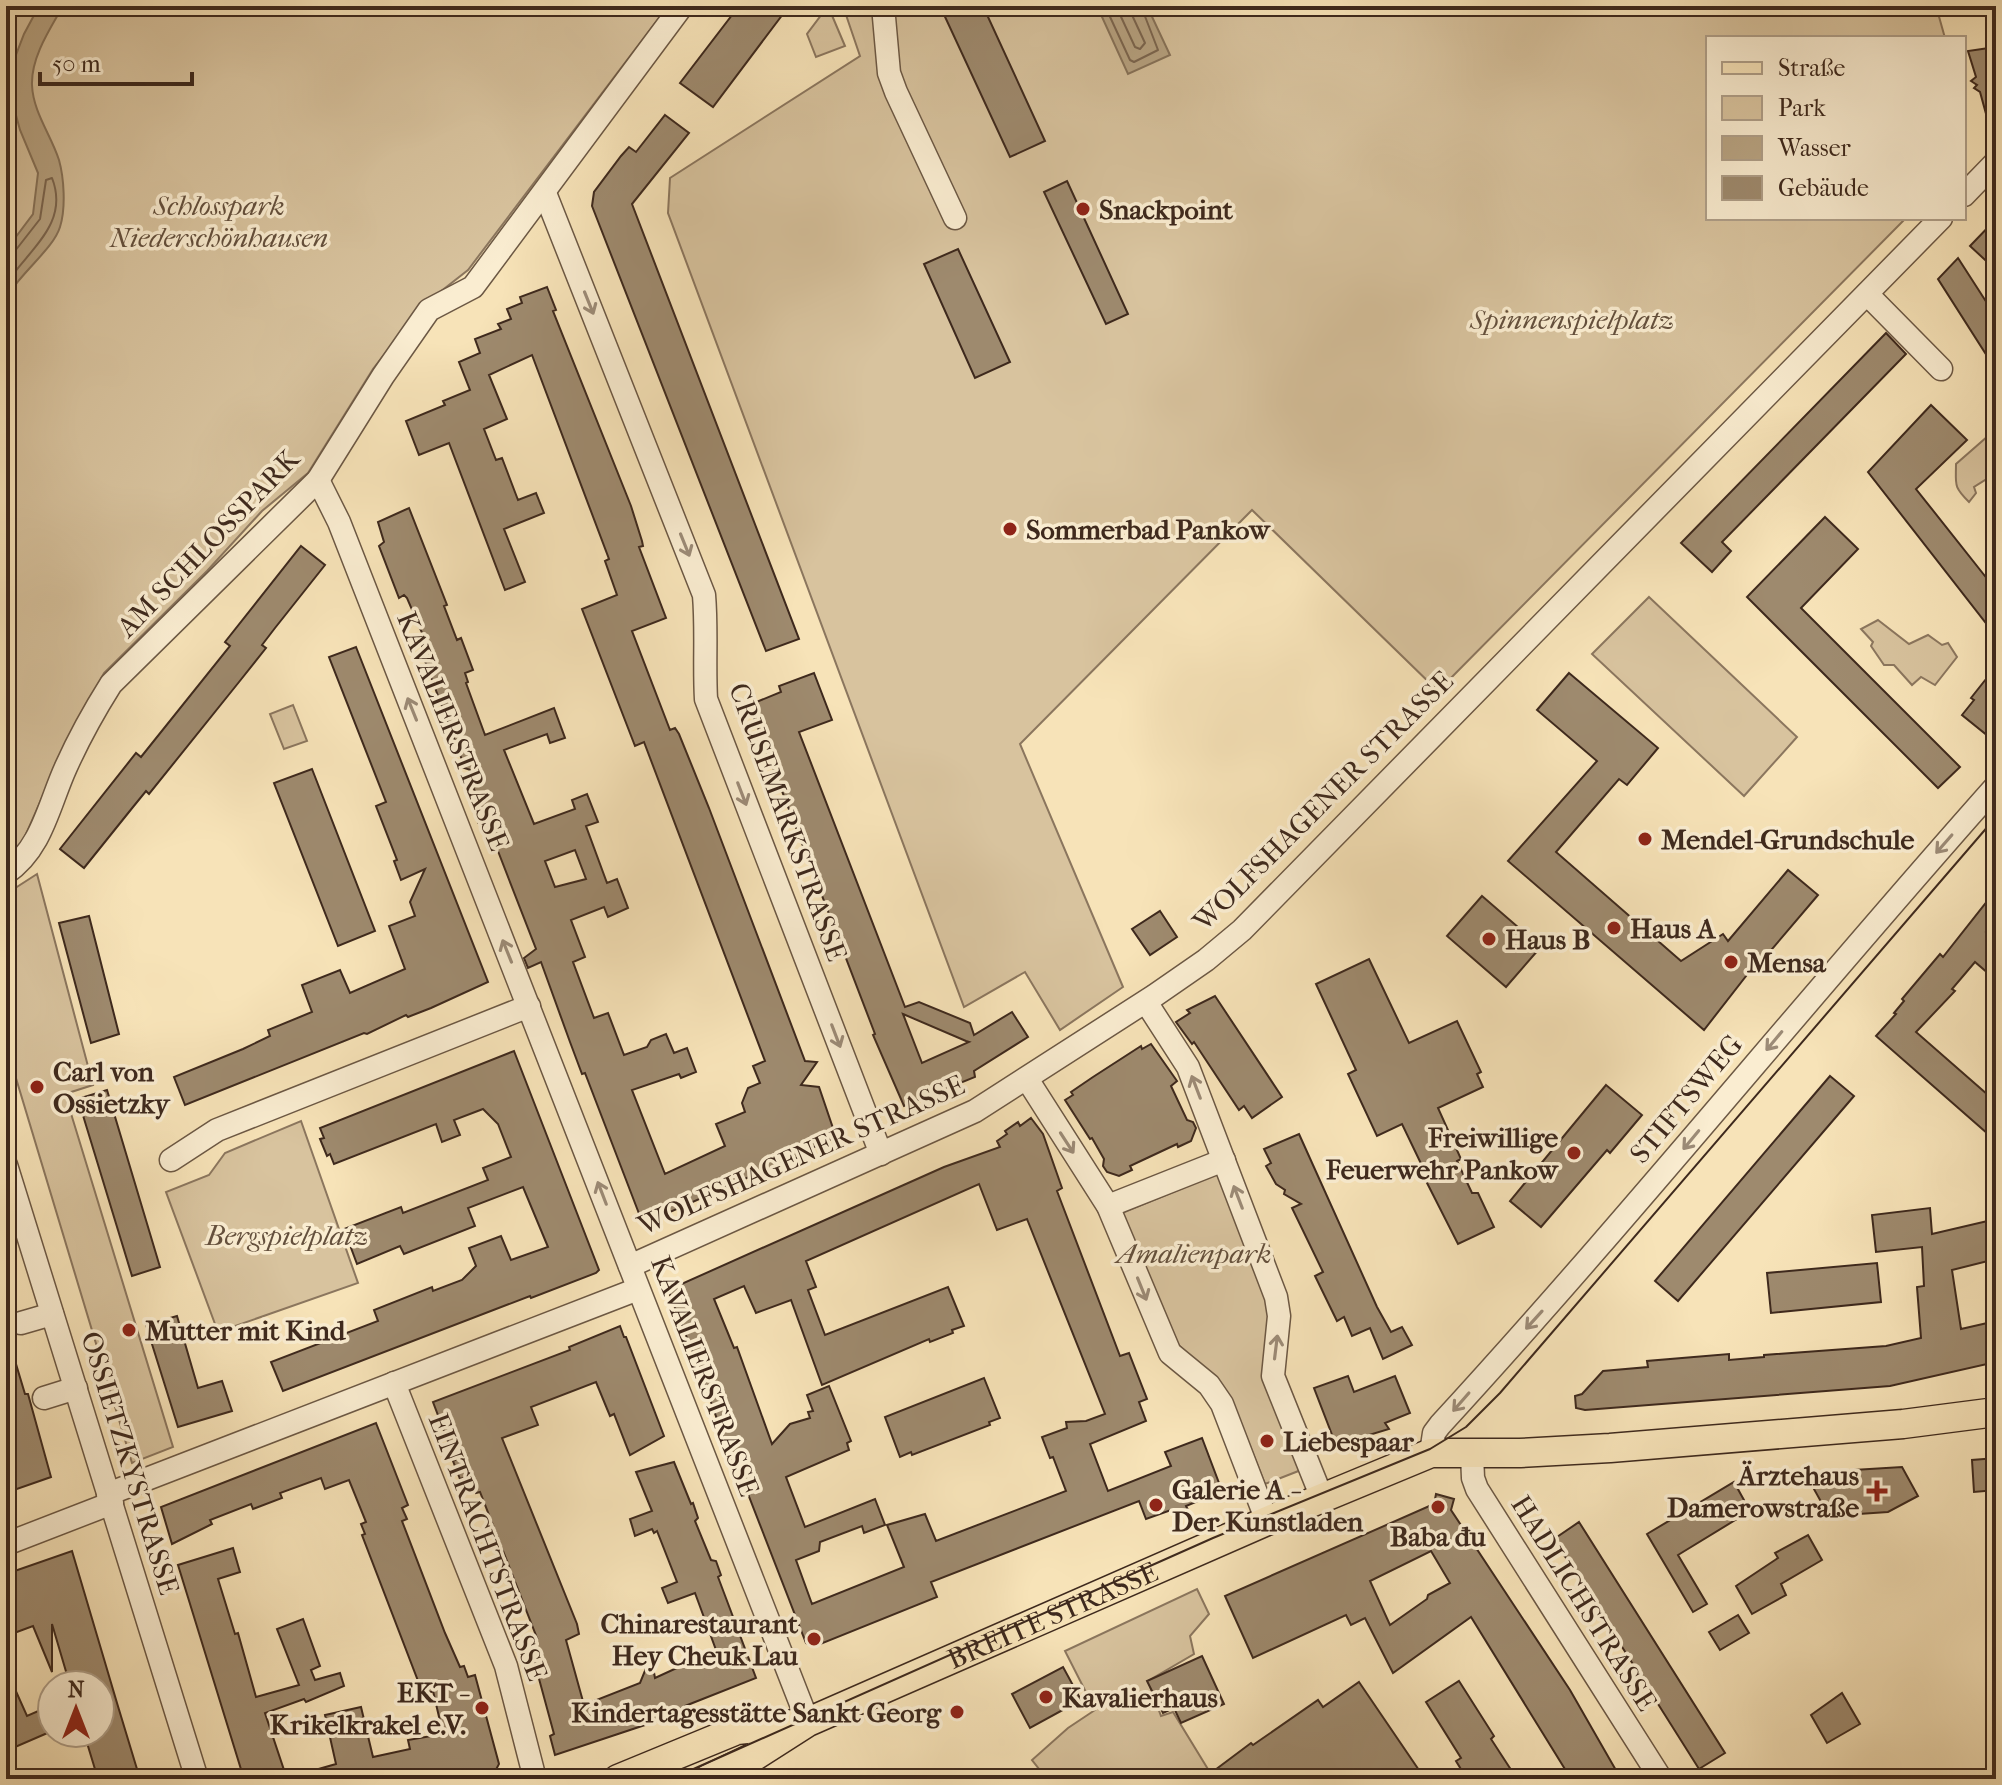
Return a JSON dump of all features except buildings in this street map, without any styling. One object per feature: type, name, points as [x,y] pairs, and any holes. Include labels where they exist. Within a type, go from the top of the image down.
[{"type":"main road","points":[[1431,1453],[1472,1454],[1647,1445],[1918,1423],[1996,1412]]},
{"type":"main road","name":"BREITE STRASSE","points":[[708,1779],[761,1753],[808,1722],[1267,1521],[1431,1453]]},
{"type":"main road","name":"BREITE STRASSE","points":[[618,1779],[737,1730],[808,1722]]},
{"type":"street","name":"AM SCHLOSSPARK","points":[[6,873],[35,843],[88,720],[111,684],[318,480],[383,376],[429,310],[473,287],[682,6]]},
{"type":"street","points":[[883,6],[892,82],[955,218]]},
{"type":"street","points":[[1966,193],[1996,162]]},
{"type":"street","name":"CRUSEMARKSTRASSE","points":[[545,193],[704,595],[706,699],[881,1154]]},
{"type":"street","name":"WOLFSHAGENER STRASSE","points":[[630,1266],[975,1111],[1206,960],[1242,930],[1939,220]]},
{"type":"street","points":[[1867,294],[1941,369]]},
{"type":"street","name":"KAVALIERSTRASSE","points":[[318,480],[339,522],[808,1722]]},
{"type":"street","name":"STIFTSWEG","points":[[1431,1453],[1434,1433],[1440,1425],[1620,1224],[1788,1024],[1996,786]]},
{"type":"street","points":[[1146,1002],[1188,1067],[1279,1305],[1273,1364],[1276,1386],[1322,1498]]},
{"type":"street","points":[[171,1160],[217,1130],[529,1006]]},
{"type":"street","points":[[1027,1079],[1108,1206],[1170,1353],[1209,1385],[1222,1404],[1267,1521]]},
{"type":"street","points":[[1108,1206],[1224,1160]]},
{"type":"street","name":"OSSIETZKYSTRASSE","points":[[6,1165],[13,1213],[52,1314],[197,1779]]},
{"type":"street","points":[[6,1544],[110,1498],[394,1383],[638,1289]]},
{"type":"street","points":[[21,1323],[52,1314]]},
{"type":"street","name":"EINTRACHTSTRASSE","points":[[394,1383],[506,1666],[535,1779]]},
{"type":"street","points":[[44,1398],[76,1388]]},
{"type":"street","name":"HADLICHSTRASSE","points":[[1472,1454],[1473,1478],[1477,1489],[1661,1779]]},
{"type":"green space","name":"Schlosspark Niederschönhausen","points":[[6,6],[668,6],[468,270],[421,307],[373,369],[308,473],[262,511],[207,571],[104,673],[56,766],[23,841],[6,858]]},
{"type":"green space","points":[[828,6],[845,46],[816,57],[807,34]]},
{"type":"green space","name":"Sommerbad Pankow","points":[[843,6],[1936,6],[1944,36],[1706,36],[1706,220],[1904,220],[1438,691],[1252,510],[1020,744],[1123,987],[1060,1030],[1025,972],[964,1007],[668,213],[670,178],[860,56]]},
{"type":"green space","points":[[1996,429],[1996,487],[1990,477],[1974,487],[1976,493],[1969,502],[1956,485],[1956,464]]},
{"type":"green space","points":[[1649,597],[1797,737],[1744,796],[1592,654]]},
{"type":"green space","points":[[1878,620],[1909,644],[1928,635],[1942,645],[1948,643],[1957,657],[1935,685],[1921,677],[1912,685],[1894,665],[1884,665],[1871,646],[1873,642],[1861,629]]},
{"type":"green space","points":[[293,705],[307,741],[284,749],[270,714]]},
{"type":"green space","points":[[37,874],[93,1085],[65,1094],[173,1447],[132,1463],[6,1045],[6,894]]},
{"type":"green space","name":"Bergspielplatz","points":[[301,1121],[358,1283],[218,1332],[166,1192],[209,1175],[225,1153]]},
{"type":"green space","name":"Amalienpark","points":[[1219,1173],[1270,1300],[1301,1470],[1265,1484],[1233,1403],[1173,1339],[1122,1213]]},
{"type":"green space","points":[[1197,1589],[1209,1614],[1190,1636],[1194,1654],[1148,1681],[1161,1716],[1173,1712],[1214,1779],[1047,1779],[1032,1760],[1068,1728],[1095,1710],[1065,1651]]},
{"type":"water","points":[[39,6],[63,6],[38,54],[32,85],[39,114],[59,160],[63,211],[56,236],[6,300],[6,250],[33,214],[38,173],[20,130],[11,97],[11,68]]},
{"type":"water","points":[[1097,6],[1147,6],[1170,55],[1128,74]]},
{"type":"tram line","points":[[671,1779],[1213,1538],[1430,1449],[1466,1427],[1500,1393],[1996,817]]},
{"type":"place","name":"Snackpoint","points":[[1083,209]]},
{"type":"place","name":"Sommerbad Pankow","points":[[1010,529]]},
{"type":"place","name":"Mendel-Grundschule","points":[[1645,839]]},
{"type":"place","name":"Haus A","points":[[1614,928]]},
{"type":"place","name":"Haus B","points":[[1489,939]]},
{"type":"place","name":"Mensa","points":[[1731,962]]},
{"type":"place","name":"Carl von Ossietzky","points":[[37,1087]]},
{"type":"place","name":"Freiwillige Feuerwehr Pankow","points":[[1574,1153]]},
{"type":"place","name":"Mutter mit Kind","points":[[129,1330]]},
{"type":"place","name":"Liebespaar","points":[[1267,1441]]},
{"type":"place","name":"Ärztehaus Damerowstraße","points":[[1877,1491]]},
{"type":"place","name":"Galerie A - Der Kunstladen","points":[[1156,1505]]},
{"type":"place","name":"Baba đu","points":[[1438,1507]]},
{"type":"place","name":"Chinarestaurant Hey Cheuk Lau","points":[[814,1639]]},
{"type":"place","name":"Kavalierhaus","points":[[1046,1697]]},
{"type":"place","name":"EKT - Krikelkrakel e.V.","points":[[482,1708]]},
{"type":"place","name":"Kindertagesstätte Sankt Georg","points":[[957,1712]]},
{"type":"park label","name":"Spinnenspielplatz","points":[[1572,319]]}]
